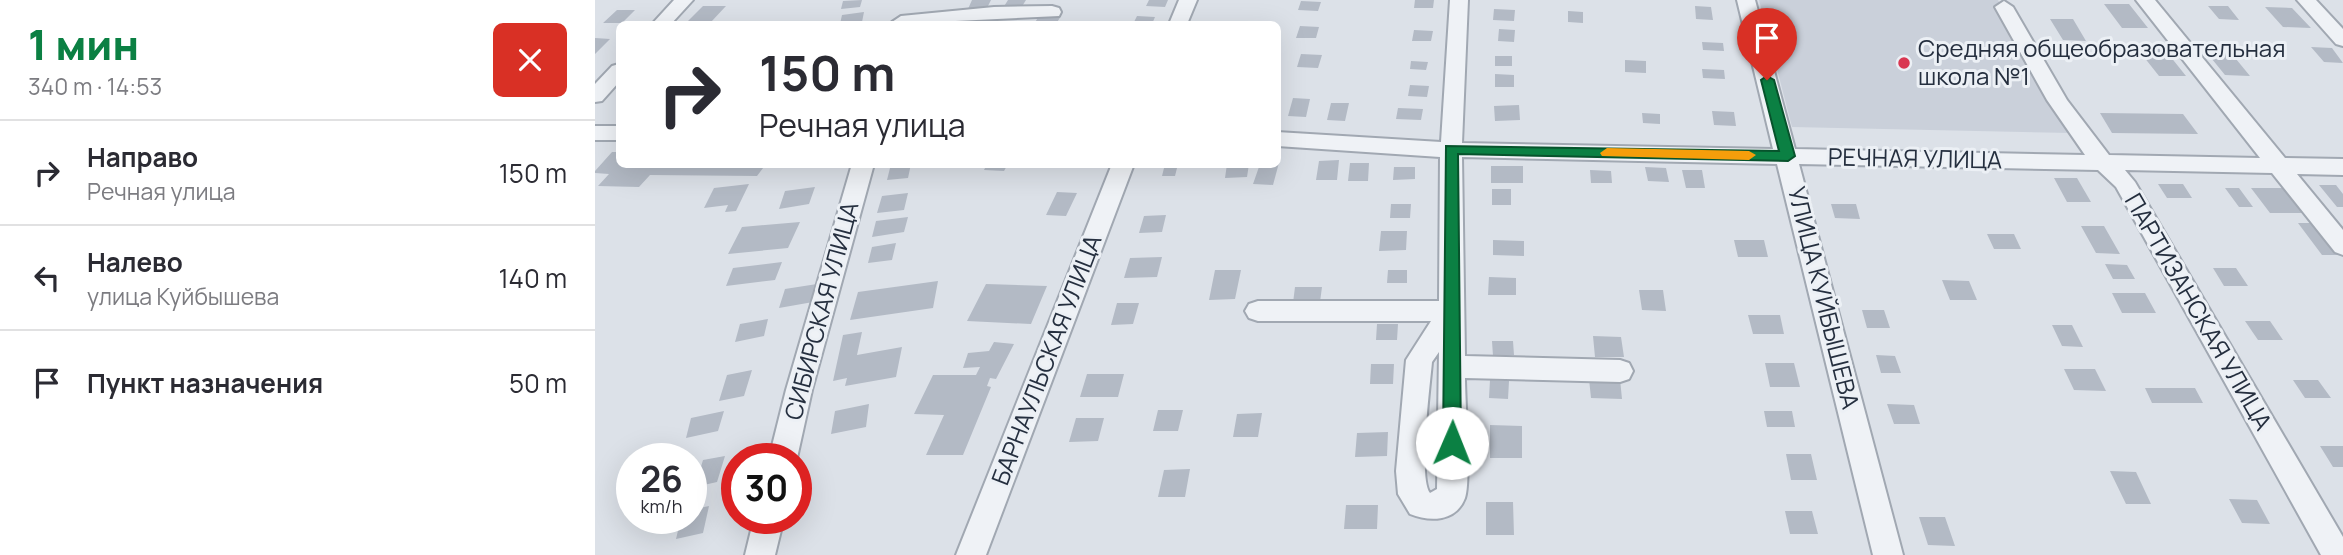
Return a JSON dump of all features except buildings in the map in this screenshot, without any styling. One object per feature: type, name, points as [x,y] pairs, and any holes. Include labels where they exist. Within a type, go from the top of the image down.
[{"type":"street","points":[[664,21],[684,0]]},
{"type":"street","points":[[901,21],[906,0]]},
{"type":"street","points":[[1179,21],[1188,0]]},
{"type":"street","points":[[1451,311],[1419,360],[1411,471],[1413,494],[1420,505],[1433,508],[1441,506],[1452,494],[1451,150],[1458,0]]},
{"type":"street","name":"УЛИЦА КУЙБЫШЕВА","points":[[1746,0],[1888,555]]},
{"type":"street","points":[[2145,0],[2343,246]]},
{"type":"street","points":[[2306,0],[2343,40]]},
{"type":"street","name":"ПАРТИЗАНСКАЯ УЛИЦА","points":[[2004,7],[2083,140],[2100,162],[2124,182],[2337,555]]},
{"type":"street","points":[[919,21],[994,13],[1052,12]]},
{"type":"street","points":[[595,96],[616,73]]},
{"type":"street","points":[[595,133],[616,134]]},
{"type":"street","name":"РЕЧНАЯ УЛИЦА","points":[[1281,139],[1451,150],[2343,167]]},
{"type":"street","name":"СИБИРСКАЯ УЛИЦА","points":[[787,443],[862,168]]},
{"type":"street","name":"БАРНАУЛЬСКАЯ УЛИЦА","points":[[971,555],[1121,168]]},
{"type":"street","points":[[1258,311],[1451,311]]},
{"type":"street","points":[[1453,367],[1620,371]]},
{"type":"street","points":[[760,555],[765,534]]},
{"type":"shaded area","name":"Средняя общеобразовательная школа №1","points":[[1759,0],[1998,0],[2071,133],[1792,127]]},
{"type":"slow traffic","points":[[1607,153],[1749,155]]},
{"type":"place","name":"Средняя общеобразовательная школа №1","points":[[1904,63]]},
{"type":"route","points":[[1452,443],[1451,150],[1788,156],[1767,80]]}]
